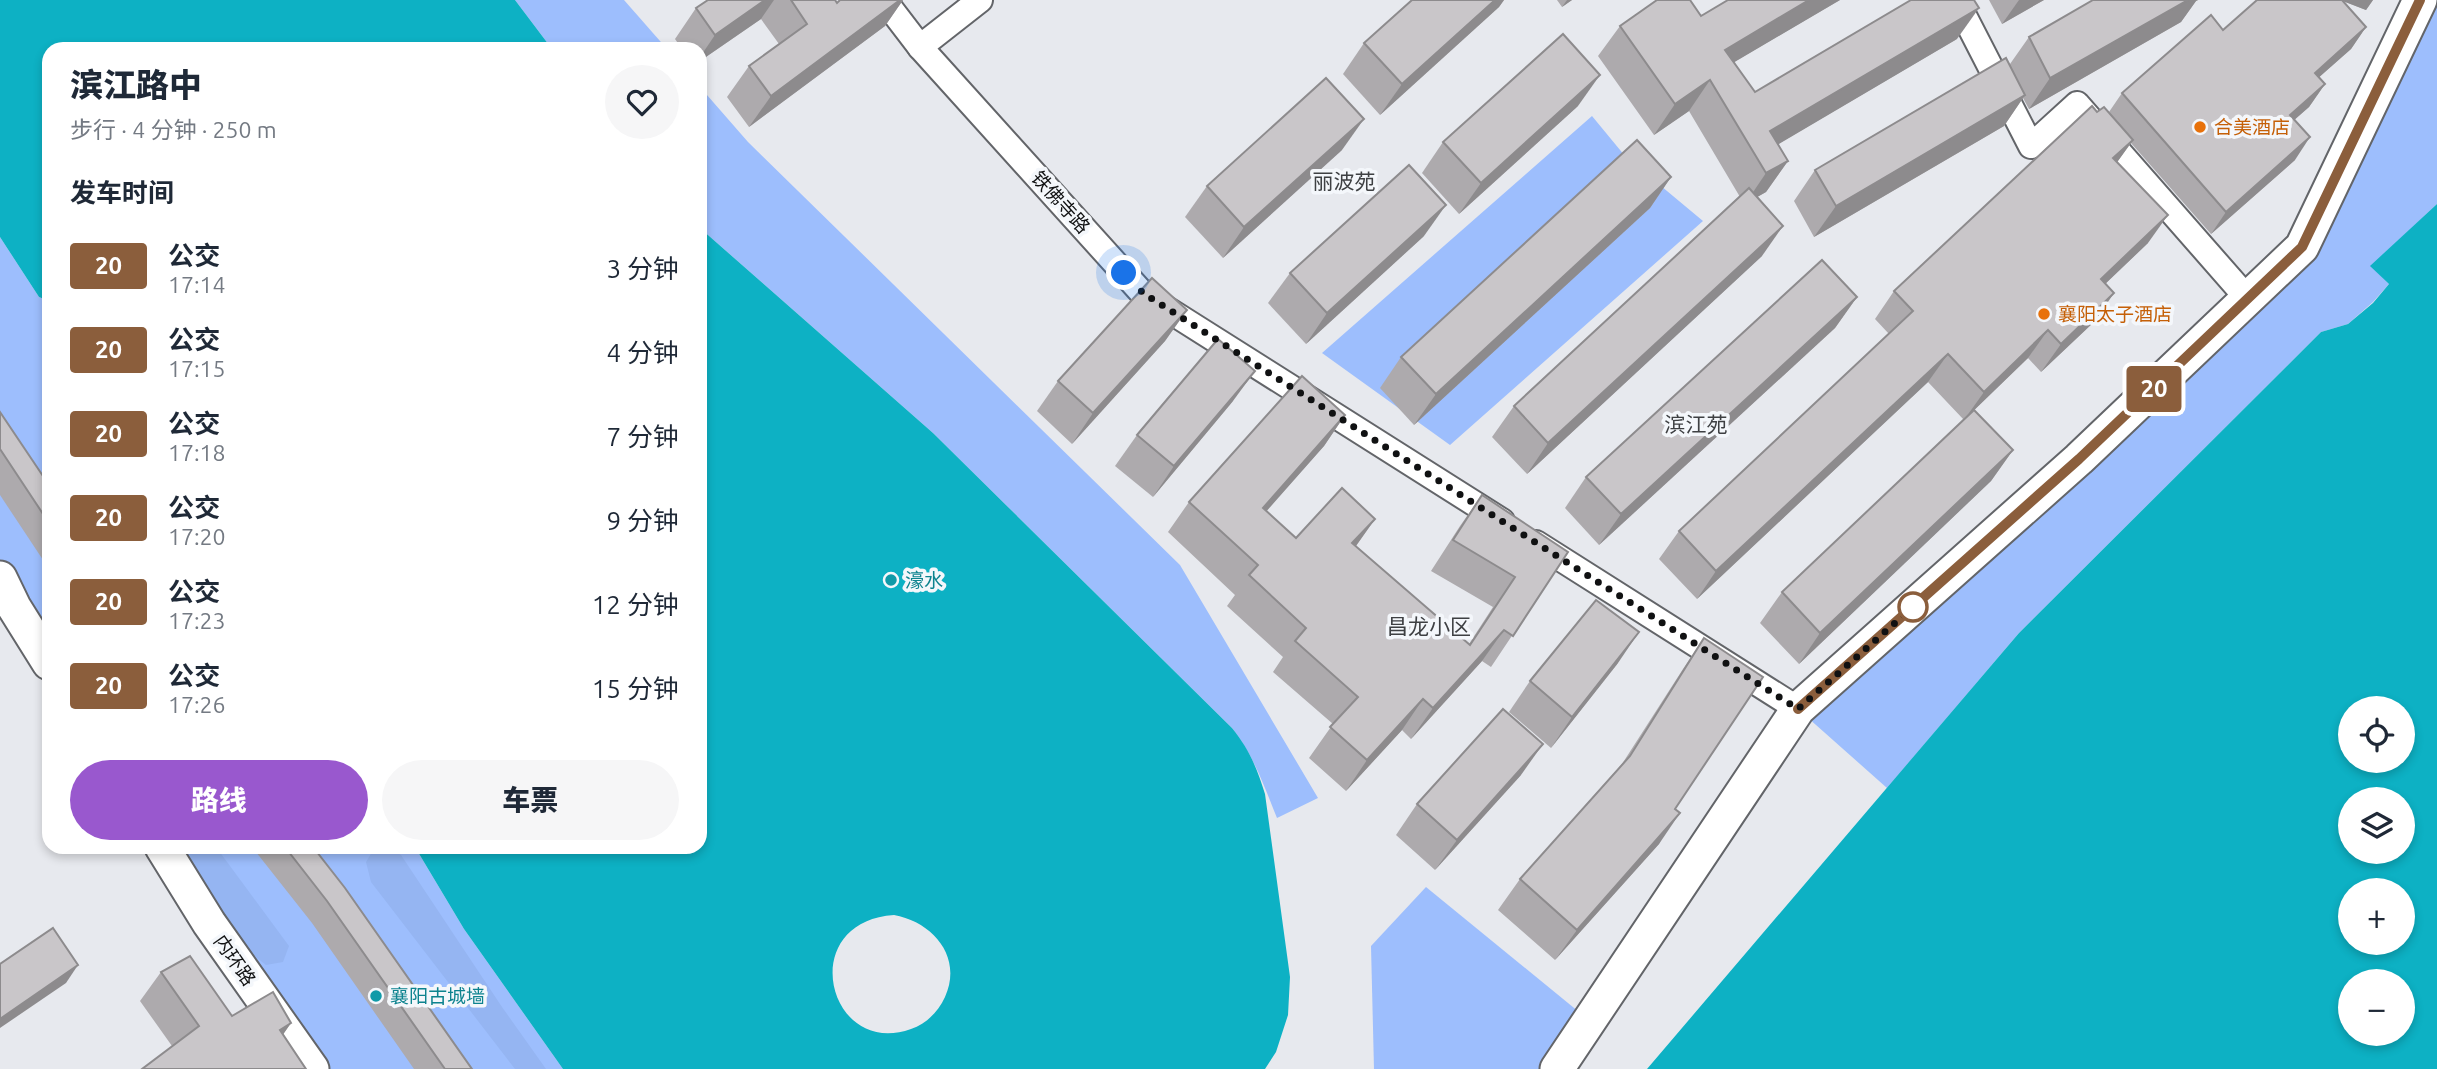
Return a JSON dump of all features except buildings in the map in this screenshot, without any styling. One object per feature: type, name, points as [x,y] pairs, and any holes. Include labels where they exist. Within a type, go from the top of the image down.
[{"type":"street","name":"铁佛寺路","points":[[884,0],[920,47],[1143,293],[1798,709]]},
{"type":"street","points":[[920,47],[980,0]]},
{"type":"street","points":[[1956,0],[2031,146],[2077,104],[2248,299]]},
{"type":"street","points":[[1557,1069],[1798,709],[2079,459],[2302,247],[2420,0]]},
{"type":"street","points":[[0,578],[14,607],[42,652]]},
{"type":"street","name":"内环路","points":[[166,854],[209,923],[312,1069]]},
{"type":"shaded area","points":[[0,0],[515,0],[547,42],[42,42],[42,298],[0,237]]},
{"type":"shaded area","points":[[515,0],[624,0],[661,42],[547,42]]},
{"type":"shaded area","points":[[2420,0],[2437,0],[2437,204],[2371,266],[2389,284],[2348,324],[2321,332],[2019,633],[1887,788],[1798,709],[2302,247]]},
{"type":"shaded area","points":[[707,95],[748,142],[1180,565],[1318,798],[1277,818],[1252,760],[1232,728],[933,433],[707,234]]},
{"type":"shaded area","points":[[1592,116],[1625,156],[1703,221],[1450,445],[1322,353]]},
{"type":"shaded area","points":[[2437,204],[2437,1069],[1647,1069],[2019,633],[2321,332],[2348,324],[2373,303],[2389,284],[2370,266]]},
{"type":"shaded area","name":"濠水","points":[[707,234],[933,433],[1238,736],[1252,759],[1265,794],[1290,977],[1288,1015],[1276,1052],[1265,1069],[563,1069],[464,929],[419,854],[707,854]],"holes":[[[894,915],[921,925],[932,933],[947,955],[950,982],[942,1002],[927,1021],[911,1029],[882,1033],[859,1025],[843,1008],[834,986],[834,962],[843,940],[863,923]]]},
{"type":"shaded area","points":[[0,237],[42,298],[42,651],[0,578]]},
{"type":"shaded area","points":[[167,854],[419,854],[464,929],[563,1069],[312,1069]]},
{"type":"shaded area","points":[[184,854],[221,854],[289,946],[283,962],[266,965],[247,950]]},
{"type":"shaded area","points":[[371,854],[401,855],[546,1069],[515,1069],[371,882],[366,862]]},
{"type":"shaded area","points":[[1426,887],[1590,1021],[1557,1069],[1374,1069],[1371,946]]},
{"type":"bus line","name":"20","points":[[1798,709],[2079,459],[2302,247],[2420,0]]},
{"type":"place","name":"合美酒店","points":[[2200,127]]},
{"type":"place","name":"襄阳太子酒店","points":[[2044,314]]},
{"type":"place","name":"濠水","points":[[891,580]]},
{"type":"place","name":"襄阳古城墙","points":[[376,996]]},
{"type":"district","name":"丽波苑","points":[[1344,181]]},
{"type":"district","name":"滨江苑","points":[[1696,424]]},
{"type":"district","name":"昌龙小区","points":[[1429,626]]},
{"type":"route","points":[[1124,273],[1143,293],[1798,709],[1913,607]]}]
